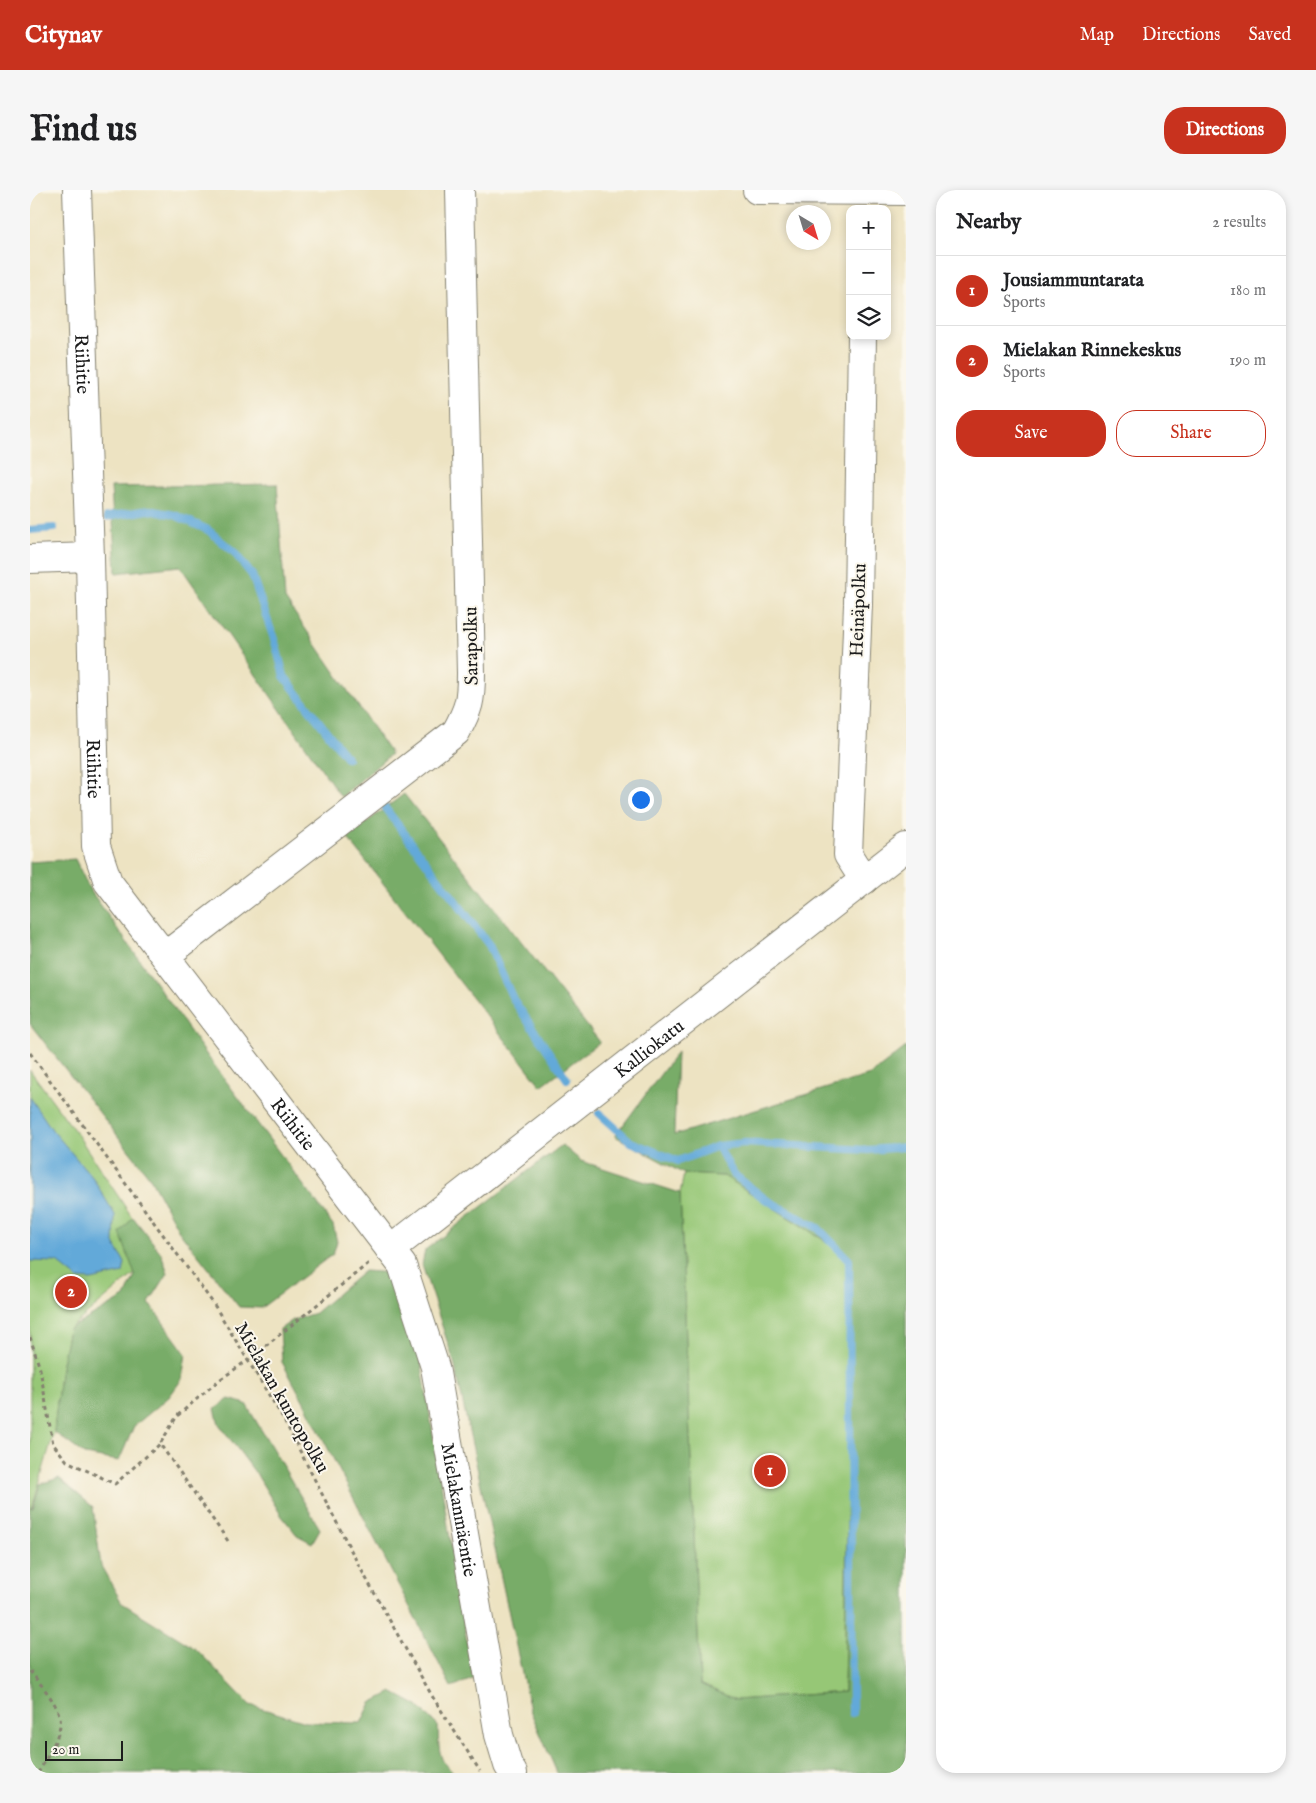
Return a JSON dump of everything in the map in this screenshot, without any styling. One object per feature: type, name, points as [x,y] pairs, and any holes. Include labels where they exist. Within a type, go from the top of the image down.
[{"type":"street","name":"Riihitie","points":[[76,190],[90,557],[96,846],[108,882],[390,1250]]},
{"type":"street","name":"Sarapolku","points":[[165,956],[456,732],[468,710],[471,693],[471,673],[460,190]]},
{"type":"street","points":[[757,190],[864,200],[906,191]]},
{"type":"street","name":"Heinäpolku","points":[[862,340],[858,604],[848,855],[864,880]]},
{"type":"street","points":[[30,559],[90,557]]},
{"type":"street","name":"Kalliokatu","points":[[390,1250],[906,847]]},
{"type":"street","name":"Mielakanmäentie","points":[[390,1250],[402,1265],[435,1367],[499,1735],[508,1766],[513,1773]]},
{"type":"path","name":"Mielakan kuntopolku","points":[[30,1053],[213,1303],[283,1418],[357,1562],[432,1696],[482,1773]]},
{"type":"path","points":[[30,1337],[40,1369],[53,1444],[67,1461],[115,1484],[160,1444],[177,1416],[218,1381],[248,1360],[374,1259],[390,1250]]},
{"type":"path","points":[[160,1444],[228,1541]]},
{"type":"path","points":[[30,1671],[48,1695],[60,1719],[55,1742],[38,1773]]},
{"type":"green space","points":[[277,484],[285,599],[391,754],[341,797],[180,566],[116,573],[111,487]]},
{"type":"green space","points":[[404,794],[600,1042],[541,1086],[347,837]]},
{"type":"green space","points":[[75,859],[90,890],[206,1054],[333,1225],[337,1242],[333,1254],[261,1308],[239,1307],[179,1231],[149,1176],[30,1024],[30,862]]},
{"type":"green space","points":[[906,1047],[906,1773],[557,1773],[530,1710],[454,1362],[422,1265],[425,1250],[562,1145],[581,1161],[680,1193],[700,1684],[736,1700],[844,1692],[852,1258],[724,1176],[684,1174],[615,1136],[677,1052],[674,1135],[870,1075]]},
{"type":"green space","points":[[30,1070],[77,1134],[157,1255],[69,1329],[60,1373],[54,1432],[32,1508],[30,1508]]},
{"type":"green space","points":[[684,1174],[724,1176],[852,1258],[844,1692],[736,1700],[700,1684],[680,1193]]},
{"type":"green space","points":[[133,1217],[161,1253],[168,1273],[149,1303],[186,1354],[182,1379],[169,1397],[134,1426],[119,1461],[85,1455],[54,1432],[60,1373],[69,1329],[125,1297],[135,1275],[120,1233]]},
{"type":"green space","points":[[364,1271],[395,1273],[417,1336],[473,1679],[451,1687],[282,1362],[280,1329],[293,1320],[315,1313]]},
{"type":"green space","points":[[229,1399],[246,1404],[320,1529],[312,1543],[297,1535],[281,1515],[257,1475],[219,1424],[215,1409]]},
{"type":"green space","points":[[59,1478],[93,1507],[101,1566],[122,1603],[196,1649],[250,1705],[306,1722],[361,1723],[371,1703],[392,1692],[418,1706],[438,1726],[442,1758],[449,1769],[455,1773],[30,1773],[30,1508],[33,1508],[40,1484]]},
{"type":"water","points":[[30,1097],[53,1131],[93,1178],[115,1215],[114,1243],[125,1263],[123,1273],[91,1280],[78,1279],[57,1262],[30,1261]]},
{"type":"waterway","points":[[107,517],[148,510],[175,515],[208,530],[233,551],[252,575],[275,642],[284,676],[347,758]]},
{"type":"waterway","points":[[30,530],[54,528]]},
{"type":"waterway","points":[[382,804],[489,945],[513,999],[567,1079]]},
{"type":"waterway","points":[[599,1113],[631,1142],[678,1161],[718,1146],[745,1143],[868,1150],[906,1147]]},
{"type":"waterway","points":[[718,1146],[733,1174],[765,1199],[818,1228],[849,1260],[852,1713]]},
{"type":"place","name":"Mielakan Rinnekeskus","points":[[71,1292]]},
{"type":"place","name":"Jousiammuntarata","points":[[770,1471]]}]
